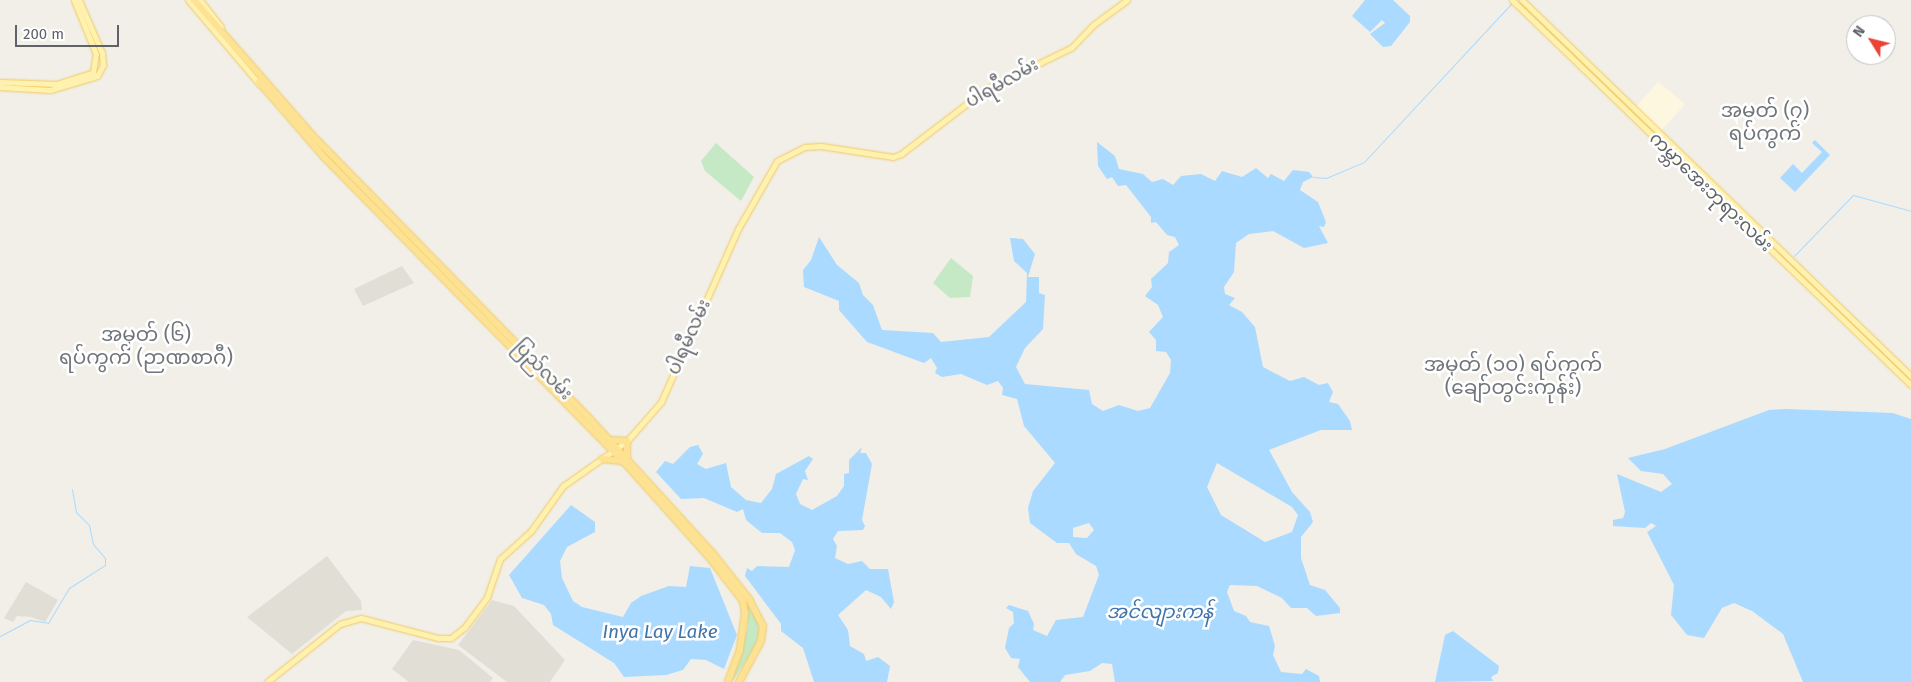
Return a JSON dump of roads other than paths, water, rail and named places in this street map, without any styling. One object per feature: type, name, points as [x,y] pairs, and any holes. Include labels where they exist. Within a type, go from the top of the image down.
[{"type":"highway","name":"ပြည်လမ်း","points":[[189,0],[324,157],[608,442],[749,598],[763,626],[761,641],[739,682]]},
{"type":"highway","name":"ပြည်လမ်း","points":[[194,0],[262,84]]},
{"type":"highway","points":[[627,440],[626,461],[602,459],[608,442],[627,440]]},
{"type":"highway","name":"ပြည်လမ်း","points":[[711,555],[744,607],[740,650],[728,682]]},
{"type":"main road","points":[[0,82],[57,84],[92,72],[96,54],[74,0]]},
{"type":"main road","points":[[0,87],[50,90],[97,76],[103,65],[102,53],[79,0]]},
{"type":"main road","name":"ပြည်လမ်း","points":[[200,0],[262,84]]},
{"type":"main road","name":"ပါရမီလမ်း","points":[[267,682],[340,624],[360,618],[438,638],[457,635],[487,596],[506,552],[531,531],[562,486],[627,440],[661,402],[738,229],[777,161],[804,147],[822,146],[893,157],[901,154],[986,89],[1071,48],[1093,25],[1127,0]]},
{"type":"main road","name":"ကမ္ဘာအေးဘုရားလမ်း","points":[[1522,0],[1852,323],[1911,384]]},
{"type":"main road","name":"ကမ္ဘာအေးဘုရားလမ်း","points":[[1513,1],[1852,323],[1911,376]]},
{"type":"main road","points":[[1524,12],[1529,7]]},
{"type":"water","points":[[1365,0],[1393,0],[1410,16],[1410,22],[1391,46],[1383,47],[1370,34],[1385,23],[1382,20],[1370,32],[1352,16]]},
{"type":"water","points":[[1815,140],[1830,155],[1795,192],[1780,178],[1793,164],[1802,173],[1822,152],[1812,143]]},
{"type":"water","name":"အင်လျားကန်","points":[[1097,142],[1115,156],[1119,169],[1143,174],[1152,182],[1163,179],[1173,185],[1181,176],[1201,174],[1215,181],[1222,171],[1242,177],[1256,168],[1268,178],[1271,174],[1284,181],[1293,170],[1309,172],[1313,177],[1303,182],[1300,190],[1318,202],[1326,222],[1324,227],[1319,226],[1328,243],[1304,248],[1273,231],[1249,234],[1236,243],[1234,272],[1224,287],[1225,294],[1235,298],[1229,305],[1242,312],[1255,327],[1263,367],[1290,381],[1304,377],[1319,385],[1328,383],[1333,392],[1329,402],[1338,404],[1350,421],[1352,430],[1321,430],[1269,450],[1292,492],[1310,512],[1313,522],[1301,537],[1301,558],[1310,585],[1325,590],[1340,608],[1340,613],[1316,616],[1307,608],[1291,608],[1282,598],[1257,586],[1230,585],[1227,592],[1234,611],[1246,616],[1250,622],[1269,626],[1275,646],[1273,655],[1281,672],[1302,674],[1306,669],[1319,676],[1320,682],[1115,682],[1112,664],[1102,663],[1090,671],[1065,675],[1060,682],[1030,682],[1018,667],[1020,659],[1011,658],[1005,648],[1009,628],[1014,623],[1013,612],[1006,608],[1009,605],[1028,611],[1034,624],[1033,630],[1047,636],[1056,620],[1083,617],[1099,575],[1096,566],[1076,554],[1069,543],[1057,543],[1030,523],[1028,508],[1033,491],[1055,463],[1024,426],[1017,399],[1002,395],[1003,388],[998,381],[987,385],[961,374],[942,377],[935,373],[937,368],[931,358],[924,363],[867,342],[839,310],[839,301],[804,287],[803,270],[811,260],[819,237],[837,265],[859,283],[863,295],[873,305],[882,330],[933,333],[941,342],[989,337],[1026,302],[1027,273],[1014,261],[1010,238],[1023,239],[1035,254],[1028,277],[1039,277],[1039,293],[1045,295],[1043,329],[1025,348],[1016,367],[1025,384],[1089,390],[1092,404],[1103,411],[1119,405],[1138,411],[1150,408],[1170,373],[1171,360],[1166,352],[1156,351],[1156,340],[1149,332],[1163,317],[1158,305],[1145,296],[1152,287],[1151,279],[1168,263],[1169,252],[1179,245],[1175,237],[1167,235],[1156,222],[1151,223],[1151,217],[1126,185],[1118,186],[1112,177],[1107,179],[1098,166]],"holes":[[[1217,463],[1292,507],[1298,515],[1292,532],[1265,542],[1221,515],[1207,487]],[[1089,523],[1094,530],[1087,538],[1073,537],[1073,528]]]},
{"type":"water","points":[[1769,410],[1893,413],[1911,419],[1911,682],[1803,682],[1783,634],[1752,611],[1734,603],[1722,608],[1704,638],[1687,635],[1671,615],[1674,585],[1647,532],[1656,526],[1651,523],[1645,528],[1613,526],[1613,520],[1623,518],[1625,512],[1617,474],[1661,492],[1672,484],[1663,474],[1641,471],[1628,458],[1665,449]]},
{"type":"water","points":[[698,445],[703,454],[697,464],[706,469],[726,463],[731,487],[746,500],[761,503],[772,489],[776,474],[809,456],[813,459],[805,471],[808,480],[803,479],[796,494],[800,504],[812,510],[837,496],[844,486],[844,474],[849,473],[849,460],[862,447],[860,453],[866,453],[872,464],[862,520],[865,526],[863,530],[838,531],[833,539],[837,546],[835,558],[848,564],[862,561],[870,569],[888,569],[894,602],[891,609],[881,597],[866,590],[838,615],[848,630],[850,646],[864,654],[866,661],[878,657],[890,666],[887,682],[814,682],[803,648],[781,631],[781,624],[745,576],[747,568],[752,571],[757,566],[789,567],[795,550],[792,542],[780,533],[762,533],[746,520],[743,509],[737,512],[704,498],[681,499],[656,472],[665,461],[673,464],[690,447]]},
{"type":"water","name":"Inya Lay Lake","points":[[571,505],[595,522],[595,532],[567,547],[560,561],[562,578],[573,601],[582,607],[623,617],[631,603],[641,596],[669,586],[686,587],[690,566],[710,568],[737,635],[724,669],[706,660],[691,659],[683,670],[666,675],[624,677],[614,663],[553,625],[551,614],[544,605],[522,598],[509,575]]},
{"type":"water","points":[[1453,631],[1499,666],[1498,673],[1491,677],[1493,681],[1435,682],[1445,635]]},
{"type":"waterway","points":[[1313,177],[1326,178],[1364,162],[1512,3]]},
{"type":"waterway","points":[[1794,256],[1853,195],[1911,211]]},
{"type":"waterway","points":[[0,636],[30,620],[48,623],[69,588],[105,565],[105,558],[93,544],[89,525],[76,512],[72,489]]},
{"type":"district","name":"အမှတ် (၇) ရပ်ကွက်","points":[[1765,122]]},
{"type":"district","name":"အမှတ် (၆) ရပ်ကွက် (ဉာဏစာဂီ)","points":[[146,346]]},
{"type":"district","name":"အမှတ် (၁၀) ရပ်ကွက် (ချော်တွင်းကုန်း)","points":[[1513,376]]}]
